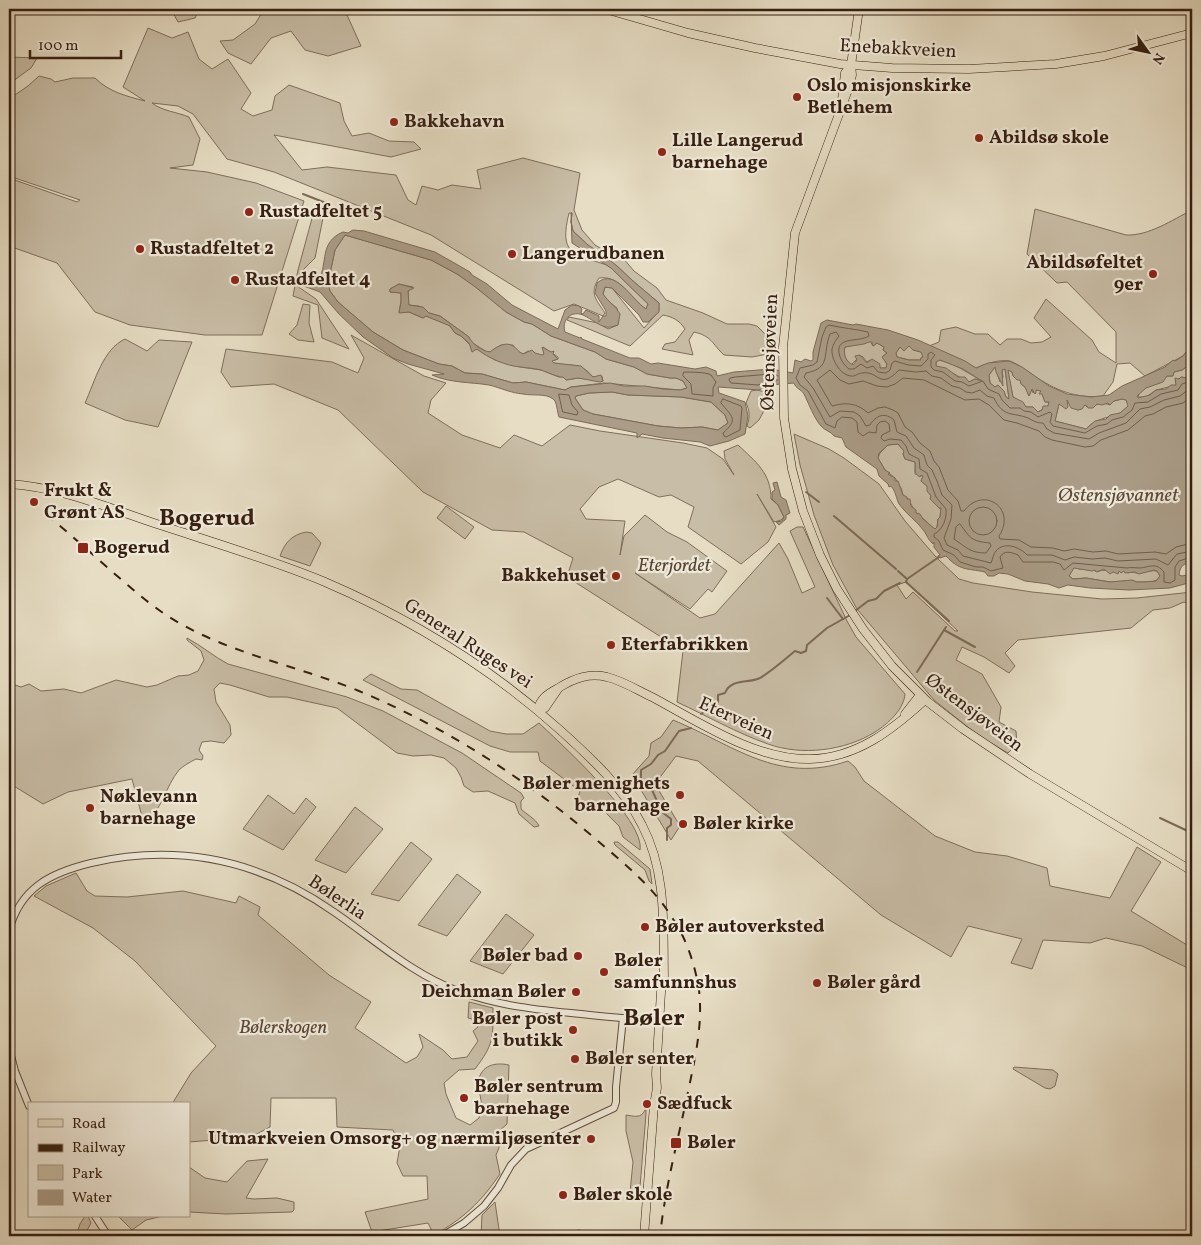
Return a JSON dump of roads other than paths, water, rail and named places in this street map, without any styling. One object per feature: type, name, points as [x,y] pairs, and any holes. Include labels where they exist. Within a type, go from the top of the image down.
[{"type":"main road","name":"Enebakkveien","points":[[605,9],[715,39],[812,59],[851,65],[892,68],[949,69],[1038,66],[1102,56],[1192,33]]},
{"type":"main road","name":"Østensjøveien","points":[[859,9],[851,65],[852,78],[795,234],[787,306],[782,371],[784,418],[792,469],[805,516],[824,564],[852,614],[892,666],[923,697],[963,729],[1030,774],[1192,871]]},
{"type":"main road","name":"General Ruges vei","points":[[9,484],[47,489],[81,498],[251,555],[326,583],[397,616],[434,637],[491,674],[538,710],[598,766],[629,804],[648,837],[660,879],[664,978],[663,1021],[656,1074],[657,1088],[654,1105],[644,1236]]},
{"type":"main road","name":"Eterveien","points":[[538,710],[546,708],[559,688],[579,678],[605,677],[627,685],[761,751],[787,757],[809,759],[840,755],[862,747],[882,736],[901,720],[923,697]]},
{"type":"street","name":"Bølerlia","points":[[9,931],[15,912],[25,897],[40,883],[62,872],[84,865],[130,856],[175,854],[214,859],[260,872],[301,890],[410,967],[453,989],[510,1006],[561,1013],[663,1021]]},
{"type":"street","points":[[442,1236],[464,1223],[484,1206],[498,1188],[511,1165],[526,1149],[611,1110],[615,1106],[623,1018]]},
{"type":"street","points":[[9,1048],[15,1071],[28,1104]]},
{"type":"street","points":[[96,1218],[108,1236]]},
{"type":"water","name":"Østensjøvannet","points":[[571,224],[573,231],[588,245],[617,266],[659,303],[659,312],[648,322],[643,322],[639,315],[612,288],[605,287],[603,294],[620,314],[618,325],[606,327],[583,315],[576,314],[569,316],[565,321],[565,332],[630,358],[639,358],[651,364],[658,363],[695,369],[706,367],[716,371],[717,376],[734,372],[771,369],[793,373],[795,360],[801,362],[805,359],[813,360],[813,352],[821,323],[827,320],[888,330],[918,340],[965,361],[976,368],[988,363],[1009,361],[1022,367],[1049,386],[1067,394],[1091,397],[1109,395],[1122,386],[1165,367],[1173,360],[1175,361],[1183,356],[1187,351],[1192,351],[1192,363],[1182,370],[1174,372],[1173,376],[1167,376],[1163,382],[1146,388],[1137,396],[1138,398],[1150,395],[1156,390],[1176,385],[1175,378],[1186,378],[1187,374],[1192,370],[1192,562],[1187,563],[1180,569],[1179,575],[1192,574],[1192,582],[1170,588],[1129,590],[1068,585],[1059,588],[1048,584],[1025,581],[1008,574],[999,573],[994,576],[988,576],[985,572],[959,567],[946,556],[940,558],[934,547],[934,542],[933,544],[921,527],[899,504],[893,488],[889,487],[879,476],[877,469],[846,447],[842,438],[834,436],[818,423],[804,394],[794,383],[769,385],[759,390],[718,387],[719,393],[745,402],[748,416],[745,434],[729,441],[710,446],[700,442],[642,434],[637,438],[637,433],[559,417],[554,400],[547,396],[510,392],[489,385],[446,380],[432,375],[444,374],[393,358],[363,337],[320,292],[301,285],[299,282],[301,278],[319,279],[330,241],[343,232],[348,233],[353,230],[364,231],[435,252],[470,272],[512,305],[558,329],[565,310],[572,305],[579,306],[583,314],[586,310],[599,316],[599,322],[603,316],[606,316],[606,311],[595,293],[597,283],[604,279],[617,282],[646,309],[648,304],[611,268],[572,243]],"holes":[[[345,235],[431,260],[457,274],[506,312],[524,322],[532,324],[551,336],[595,352],[606,359],[634,367],[647,374],[676,378],[683,381],[687,388],[680,390],[663,389],[610,383],[571,387],[565,390],[526,382],[513,383],[482,374],[465,373],[452,366],[439,364],[403,350],[373,332],[338,302],[330,291],[328,283],[335,250]],[[869,342],[872,342],[873,346],[877,343],[884,347],[883,350],[887,353],[882,357],[887,364],[886,368],[880,368],[880,364],[872,359],[867,363],[860,355],[855,356],[857,360],[853,365],[846,358],[845,347]],[[909,346],[913,350],[921,352],[923,357],[921,360],[897,357],[896,353],[900,347],[904,351]],[[940,360],[963,369],[982,381],[975,379],[969,382],[965,377],[958,377],[946,368],[936,366],[936,362]],[[995,367],[1003,386],[1002,370],[1005,369],[1009,399],[998,385],[995,387],[990,383],[989,375]],[[1008,370],[1012,372],[1017,380],[1020,380],[1029,396],[1032,389],[1035,394],[1036,390],[1041,391],[1039,394],[1042,394],[1045,402],[1049,402],[1048,406],[1043,406],[1042,410],[1038,412],[1033,407],[1026,407],[1023,402],[1013,397]],[[612,392],[628,395],[681,397],[711,402],[725,415],[728,423],[718,430],[702,427],[658,426],[593,414],[583,410],[575,398],[576,396],[589,393]],[[1122,399],[1126,400],[1128,406],[1120,413],[1095,421],[1086,429],[1055,421],[1059,404],[1066,409],[1068,407],[1067,400],[1071,408],[1078,410],[1082,409],[1085,405],[1088,408],[1093,408],[1097,404],[1108,403],[1110,405],[1114,401]],[[898,444],[904,451],[905,459],[915,462],[916,474],[920,477],[921,475],[923,476],[921,481],[927,486],[927,491],[931,496],[930,499],[941,508],[940,517],[935,529],[920,514],[916,513],[916,510],[911,506],[910,499],[903,495],[898,481],[895,481],[895,478],[888,474],[890,473],[885,470],[878,458],[879,453],[888,445]],[[1074,568],[1095,570],[1096,572],[1104,569],[1110,574],[1113,572],[1118,574],[1119,571],[1121,573],[1124,571],[1125,573],[1135,572],[1139,574],[1154,570],[1160,576],[1156,581],[1143,582],[1132,580],[1110,582],[1086,578],[1073,579],[1069,576]]]},
{"type":"water","points":[[399,284],[414,288],[408,291],[409,305],[423,307],[429,313],[440,316],[469,337],[475,345],[484,350],[490,352],[507,344],[523,354],[532,350],[542,355],[544,354],[542,347],[551,352],[554,351],[553,354],[558,359],[552,361],[554,363],[581,366],[593,377],[601,375],[603,381],[578,378],[566,380],[563,377],[541,370],[503,363],[477,349],[472,352],[469,343],[455,333],[450,326],[426,316],[423,318],[409,312],[399,313],[401,293],[390,292],[390,289]]},
{"type":"water","points":[[777,482],[781,497],[786,500],[790,513],[786,515],[786,519],[779,525],[776,522],[782,521],[784,517],[778,505],[772,499],[772,492],[775,490],[773,483]]},
{"type":"waterway","points":[[303,194],[331,205]]},
{"type":"waterway","points":[[806,492],[819,502]]},
{"type":"waterway","points":[[834,516],[896,569]]},
{"type":"waterway","points":[[906,582],[907,579],[939,557]]},
{"type":"waterway","points":[[898,571],[907,579]]},
{"type":"waterway","points":[[906,582],[949,621]]},
{"type":"waterway","points":[[855,611],[868,601],[876,599],[884,591],[900,583]]},
{"type":"waterway","points":[[827,598],[843,619]]},
{"type":"waterway","points":[[701,714],[718,702],[718,695],[725,693],[731,685],[760,678],[795,651],[801,653],[806,651],[807,645],[827,628],[852,614]]},
{"type":"waterway","points":[[917,672],[946,627]]},
{"type":"waterway","points":[[944,630],[975,647]]},
{"type":"waterway","points":[[667,840],[667,828],[671,825],[671,819],[662,812],[652,790],[641,784],[641,770],[651,764],[658,755],[665,751],[679,731],[691,728]]},
{"type":"waterway","points":[[1160,818],[1192,833]]},
{"type":"railway","points":[[46,514],[139,595],[181,624],[224,644],[359,691],[426,722],[489,759],[578,824],[634,872],[659,899],[678,927],[690,953],[699,990],[700,1003],[696,1054],[668,1182],[660,1236]]},
{"type":"place","name":"Oslo misjonskirke Betlehem","points":[[797,97]]},
{"type":"place","name":"Bakkehavn","points":[[394,122]]},
{"type":"place","name":"Abildsø skole","points":[[979,138]]},
{"type":"place","name":"Lille Langerud barnehage","points":[[662,152]]},
{"type":"place","name":"Rustadfeltet 5","points":[[249,212]]},
{"type":"place","name":"Rustadfeltet 2","points":[[140,249]]},
{"type":"place","name":"Langerudbanen","points":[[512,254]]},
{"type":"place","name":"Abildsøfeltet 9er","points":[[1153,274]]},
{"type":"place","name":"Rustadfeltet 4","points":[[235,280]]},
{"type":"place","name":"Frukt & Grønt AS","points":[[34,502]]},
{"type":"place","name":"Bogerud","points":[[83,548]]},
{"type":"place","name":"Bakkehuset","points":[[616,576]]},
{"type":"place","name":"Eterfabrikken","points":[[611,645]]},
{"type":"place","name":"Bøler menighets barnehage","points":[[680,795]]},
{"type":"place","name":"Nøklevann barnehage","points":[[90,808]]},
{"type":"place","name":"Bøler kirke","points":[[683,824]]},
{"type":"place","name":"Bøler autoverksted","points":[[645,927]]},
{"type":"place","name":"Bøler bad","points":[[578,956]]},
{"type":"place","name":"Bøler samfunnshus","points":[[604,972]]},
{"type":"place","name":"Bøler gård","points":[[817,983]]},
{"type":"place","name":"Deichman Bøler","points":[[576,992]]},
{"type":"place","name":"Bøler post i butikk","points":[[573,1030]]},
{"type":"place","name":"Bøler senter","points":[[575,1059]]},
{"type":"place","name":"Bøler sentrum barnehage","points":[[464,1098]]},
{"type":"place","name":"Sædfuck","points":[[647,1104]]},
{"type":"place","name":"Utmarkveien Omsorg+ og nærmiljøsenter","points":[[591,1139]]},
{"type":"place","name":"Bøler","points":[[676,1143]]},
{"type":"place","name":"Bøler skole","points":[[563,1195]]},
{"type":"district","name":"Bogerud","points":[[207,519]]},
{"type":"district","name":"Bøler","points":[[654,1019]]},
{"type":"park label","name":"Eterjordet","points":[[674,566]]},
{"type":"park label","name":"Bølerskogen","points":[[283,1028]]}]
